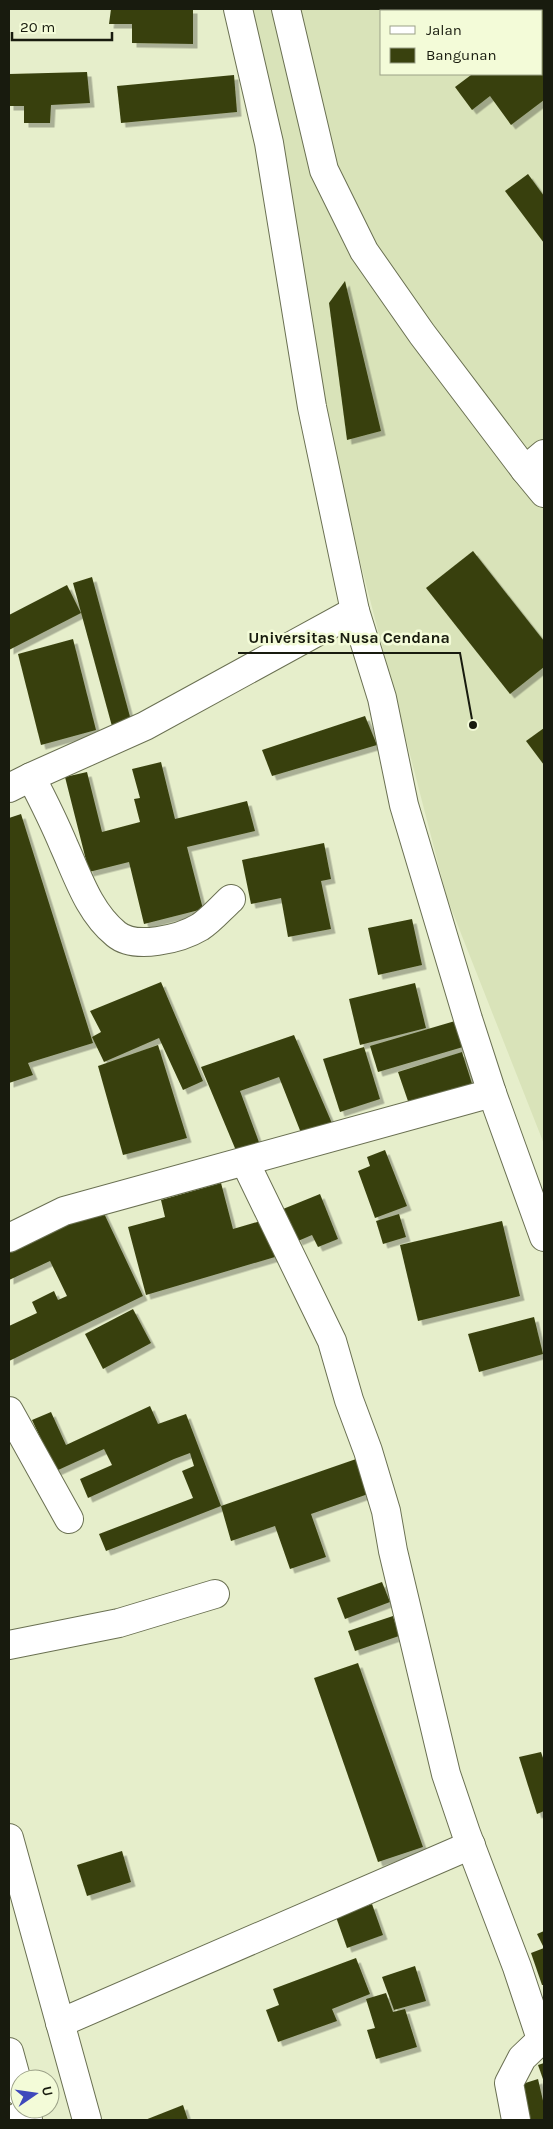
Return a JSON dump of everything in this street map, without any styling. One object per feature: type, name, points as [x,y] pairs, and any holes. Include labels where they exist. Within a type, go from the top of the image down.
[{"type":"main road","points":[[238,9],[269,143],[310,398],[355,611],[382,698],[404,805],[492,1093],[544,1237]]},
{"type":"main road","points":[[286,9],[324,170],[364,251],[422,334],[535,462],[544,493]]},
{"type":"main road","points":[[231,899],[200,927],[166,940],[132,942],[117,936],[102,921],[87,898],[47,806],[20,782],[145,726],[355,611]]},
{"type":"main road","points":[[9,1238],[64,1211],[492,1093]]},
{"type":"main road","points":[[245,1162],[332,1341],[349,1400],[368,1451],[386,1511],[393,1551],[442,1755],[471,1845],[543,2038],[522,2058],[509,2083],[516,2120]]},
{"type":"main road","points":[[9,1414],[69,1519]]},
{"type":"main road","points":[[9,1644],[119,1622],[215,1594]]},
{"type":"main road","points":[[9,1838],[87,2120]]},
{"type":"main road","points":[[60,2023],[471,1845]]},
{"type":"main road","points":[[9,2052],[13,2069]]},
{"type":"shaded area","points":[[240,9],[544,9],[544,1144],[447,898],[358,553]]},
{"type":"building","points":[[111,9],[193,9],[193,44],[132,43],[132,24],[109,24]]},
{"type":"building","points":[[544,9],[544,100],[511,125],[490,96],[472,110],[455,87],[471,75],[543,75],[543,10],[476,10]]},
{"type":"building","points":[[87,72],[90,103],[51,105],[50,123],[24,123],[24,106],[9,106],[9,74]]},
{"type":"building","points":[[234,75],[237,112],[121,123],[117,86]]},
{"type":"building","points":[[528,174],[544,196],[544,243],[505,191]]},
{"type":"building","points":[[345,281],[381,431],[347,440],[329,303]]},
{"type":"building","points":[[473,551],[544,641],[544,667],[510,694],[426,588]]},
{"type":"building","points":[[92,577],[132,724],[113,730],[73,583]]},
{"type":"building","points":[[67,585],[81,613],[9,650],[9,615]]},
{"type":"building","points":[[73,639],[96,730],[41,745],[18,654]]},
{"type":"building","points":[[365,716],[377,745],[272,776],[262,750]]},
{"type":"building","points":[[544,728],[544,765],[526,741]]},
{"type":"building","points":[[161,762],[175,819],[247,801],[255,831],[187,847],[203,909],[144,924],[129,862],[89,872],[65,777],[87,772],[102,832],[140,822],[134,799],[140,798],[132,769]]},
{"type":"building","points":[[21,814],[93,1043],[28,1063],[33,1075],[9,1083],[9,818]]},
{"type":"building","points":[[324,843],[331,879],[321,881],[331,929],[288,937],[281,898],[251,904],[242,860]]},
{"type":"building","points":[[412,919],[422,965],[378,975],[368,928]]},
{"type":"building","points":[[161,982],[203,1081],[183,1090],[159,1038],[104,1062],[92,1037],[101,1032],[90,1011]]},
{"type":"building","points":[[415,983],[426,1028],[360,1045],[349,999]]},
{"type":"building","points":[[455,1021],[463,1047],[378,1072],[370,1046]]},
{"type":"building","points":[[294,1035],[334,1128],[303,1138],[279,1077],[240,1091],[260,1145],[237,1153],[201,1067]]},
{"type":"building","points":[[158,1045],[187,1138],[123,1155],[98,1066]]},
{"type":"building","points":[[364,1047],[380,1099],[340,1112],[323,1059]]},
{"type":"building","points":[[462,1052],[473,1087],[410,1107],[398,1072]]},
{"type":"building","points":[[385,1150],[407,1206],[375,1218],[358,1171],[370,1166],[367,1157]]},
{"type":"building","points":[[221,1183],[233,1229],[264,1220],[275,1257],[146,1295],[128,1227],[165,1217],[161,1200]]},
{"type":"building","points":[[320,1194],[338,1239],[318,1247],[312,1235],[298,1241],[283,1209]]},
{"type":"building","points":[[101,1207],[143,1296],[9,1361],[9,1326],[37,1313],[32,1302],[54,1291],[58,1300],[67,1296],[50,1261],[9,1280],[9,1250]]},
{"type":"building","points":[[399,1214],[406,1237],[383,1244],[376,1221]]},
{"type":"building","points":[[502,1221],[520,1296],[418,1321],[400,1245]]},
{"type":"building","points":[[133,1309],[151,1343],[103,1369],[85,1334]]},
{"type":"building","points":[[534,1317],[543,1354],[479,1372],[468,1334]]},
{"type":"building","points":[[150,1406],[158,1424],[186,1414],[221,1506],[106,1551],[99,1534],[193,1498],[182,1471],[194,1466],[190,1453],[88,1498],[80,1479],[112,1465],[104,1449],[56,1471],[32,1420],[51,1412],[66,1445]]},
{"type":"building","points":[[359,1458],[371,1493],[311,1514],[326,1557],[290,1569],[275,1526],[231,1541],[221,1506]]},
{"type":"building","points":[[382,1582],[390,1602],[345,1619],[337,1598]]},
{"type":"building","points":[[393,1616],[399,1636],[355,1651],[348,1631]]},
{"type":"building","points":[[358,1663],[423,1847],[378,1862],[314,1678]]},
{"type":"building","points":[[541,1752],[544,1761],[544,1811],[537,1814],[519,1757]]},
{"type":"building","points":[[122,1851],[131,1882],[87,1896],[77,1865]]},
{"type":"building","points":[[372,1904],[383,1935],[347,1948],[336,1917]]},
{"type":"building","points":[[544,1931],[544,1948],[537,1934]]},
{"type":"building","points":[[544,1948],[544,1985],[542,1985],[531,1953]]},
{"type":"building","points":[[356,1958],[370,1994],[332,2009],[337,2021],[278,2042],[266,2010],[279,2005],[273,1989]]},
{"type":"building","points":[[415,1966],[426,2001],[394,2010],[382,1977]]},
{"type":"building","points":[[386,1993],[393,2012],[405,2009],[417,2047],[376,2059],[367,2030],[375,2028],[366,1999]]},
{"type":"building","points":[[544,2063],[544,2082],[538,2065]]},
{"type":"building","points":[[538,2079],[544,2105],[544,2120],[527,2120],[519,2085]]},
{"type":"building","points":[[183,2105],[188,2120],[145,2120]]},
{"type":"place","name":"Universitas Nusa Cendana","points":[[473,725]]}]
